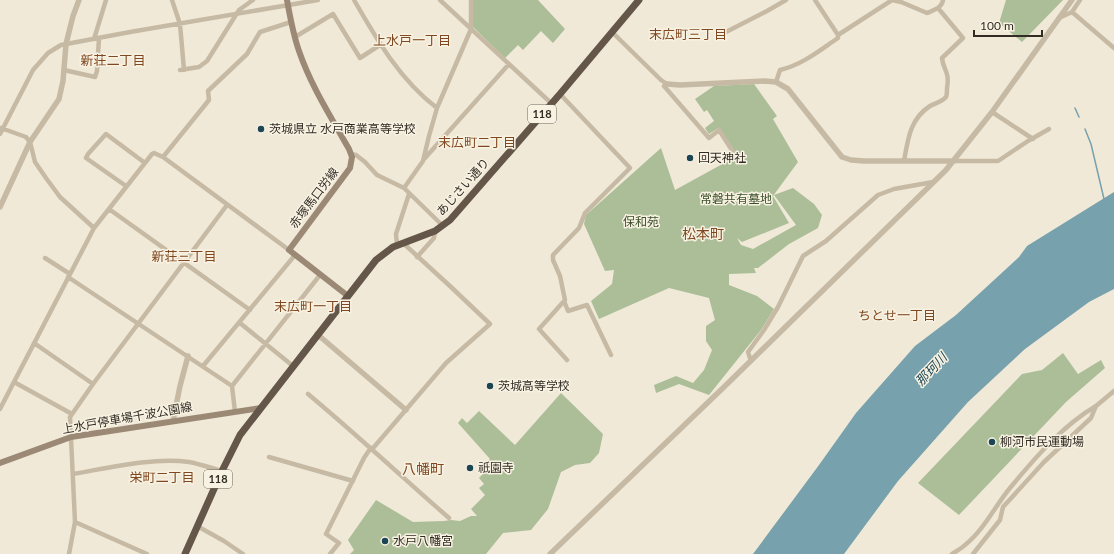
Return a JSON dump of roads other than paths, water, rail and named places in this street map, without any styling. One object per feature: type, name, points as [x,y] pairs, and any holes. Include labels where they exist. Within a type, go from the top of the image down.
[{"type":"highway","name":"あじさい通り","points":[[261,408],[379,256],[389,249],[435,231],[443,226],[560,94],[639,0]]},
{"type":"highway","name":"118","points":[[185,554],[240,435],[261,408]]},
{"type":"main road","points":[[287,3],[295,37],[304,64],[312,82],[351,154]]},
{"type":"main road","name":"赤塚馬口労線","points":[[289,250],[350,168],[352,162],[351,154]]},
{"type":"main road","points":[[289,250],[320,276],[348,296]]},
{"type":"main road","name":"上水戸停車場千波公園線","points":[[0,463],[71,437],[261,408]]},
{"type":"street","points":[[0,207],[30,142],[59,99],[64,70],[66,44],[73,16],[79,0]]},
{"type":"street","points":[[64,70],[95,77],[97,71],[96,38],[106,0]]},
{"type":"street","points":[[172,0],[180,24],[182,70],[199,66],[207,61],[239,10],[250,1]]},
{"type":"street","points":[[94,228],[60,197],[35,162],[30,142],[26,137],[1,130],[29,76],[37,64],[55,49],[66,44],[237,14],[287,3],[318,0]]},
{"type":"street","points":[[354,0],[380,45],[412,86],[437,108]]},
{"type":"street","points":[[440,0],[552,103]]},
{"type":"street","points":[[423,161],[437,108],[471,29],[471,0]]},
{"type":"street","points":[[726,32],[767,12],[786,0]]},
{"type":"street","points":[[815,0],[838,35]]},
{"type":"street","points":[[776,82],[780,70],[790,68],[804,60],[838,38],[838,35],[892,0],[901,2],[927,13],[938,8],[943,3],[943,0]]},
{"type":"street","points":[[550,554],[935,182],[954,161],[992,112],[1072,0]]},
{"type":"street","points":[[1059,18],[1072,12],[1080,0]]},
{"type":"street","points":[[904,161],[906,145],[914,120],[931,105],[938,103],[946,97],[949,80],[942,58],[963,38],[938,8]]},
{"type":"street","points":[[1072,12],[1114,48]]},
{"type":"street","points":[[295,37],[333,14],[360,58],[380,45]]},
{"type":"street","points":[[163,157],[209,100],[208,91],[247,54],[260,32],[291,22]]},
{"type":"street","points":[[612,32],[666,85],[709,138],[719,130],[735,155]]},
{"type":"street","points":[[404,188],[423,161],[509,64]]},
{"type":"street","points":[[666,85],[766,81],[776,82],[788,89],[842,156],[851,160],[998,161],[1049,130]]},
{"type":"street","points":[[560,94],[630,168],[585,213],[579,228],[553,256],[553,260],[560,276],[564,301],[568,311],[587,305],[611,355]]},
{"type":"street","points":[[992,112],[1033,139]]},
{"type":"street","points":[[126,186],[86,158],[88,154],[106,134],[144,163]]},
{"type":"street","points":[[0,409],[94,228],[152,154],[154,153],[163,157],[289,250]]},
{"type":"street","points":[[351,154],[356,155],[365,162],[376,175],[404,188],[443,226]]},
{"type":"street","points":[[751,361],[748,352],[778,307],[803,256],[826,241],[878,195],[894,189],[935,182]]},
{"type":"street","points":[[330,554],[339,543],[326,534],[370,449],[374,447],[446,363],[490,324],[417,257],[400,244],[396,234],[409,194]]},
{"type":"street","points":[[69,554],[76,522],[70,417],[183,262],[227,205]]},
{"type":"street","points":[[109,209],[250,310]]},
{"type":"street","points":[[417,257],[434,238],[435,231]]},
{"type":"street","points":[[203,366],[295,255]]},
{"type":"street","points":[[45,258],[69,276],[232,386],[236,412]]},
{"type":"street","points":[[232,386],[320,276]]},
{"type":"street","points":[[564,301],[539,329],[567,360]]},
{"type":"street","points":[[240,323],[293,366]]},
{"type":"street","points":[[317,334],[406,410]]},
{"type":"street","points":[[34,343],[93,384]]},
{"type":"street","points":[[173,421],[188,356]]},
{"type":"street","points":[[14,382],[72,414]]},
{"type":"street","points":[[952,554],[973,537],[1010,488],[1050,443],[1080,416],[1096,406],[1114,391]]},
{"type":"street","points":[[308,394],[449,518]]},
{"type":"street","points":[[973,554],[1000,520],[1003,507],[1044,462],[1091,418],[1096,406]]},
{"type":"street","points":[[269,457],[353,481]]},
{"type":"street","points":[[73,474],[140,462],[179,461],[202,465],[222,472]]},
{"type":"street","points":[[76,522],[147,554]]},
{"type":"street","points":[[197,526],[224,541],[243,554]]},
{"type":"water","name":"那珂川","points":[[1114,192],[1114,289],[1089,302],[1025,349],[968,402],[898,481],[844,554],[753,554],[856,413],[915,346],[956,315],[1019,257],[1027,246]]},
{"type":"waterway","points":[[1075,108],[1079,117]]},
{"type":"waterway","points":[[1085,129],[1091,144],[1104,199]]},
{"type":"place","name":"茨城県立 水戸商業高等学校","points":[[261,129]]},
{"type":"place","name":"回天神社","points":[[690,158]]},
{"type":"place","name":"茨城高等学校","points":[[490,386]]},
{"type":"place","name":"柳河市民運動場","points":[[992,442]]},
{"type":"place","name":"祇園寺","points":[[470,468]]},
{"type":"place","name":"水戸八幡宮","points":[[385,541]]},
{"type":"district","name":"末広町三丁目","points":[[688,34]]},
{"type":"district","name":"上水戸一丁目","points":[[412,40]]},
{"type":"district","name":"新荘二丁目","points":[[113,60]]},
{"type":"district","name":"末広町二丁目","points":[[477,142]]},
{"type":"district","name":"松本町","points":[[703,234]]},
{"type":"district","name":"新荘三丁目","points":[[184,256]]},
{"type":"district","name":"末広町一丁目","points":[[313,306]]},
{"type":"district","name":"ちとせ一丁目","points":[[897,315]]},
{"type":"district","name":"八幡町","points":[[423,469]]},
{"type":"district","name":"栄町二丁目","points":[[162,477]]},
{"type":"park label","name":"常磐共有墓地","points":[[736,199]]},
{"type":"park label","name":"保和苑","points":[[641,222]]}]
